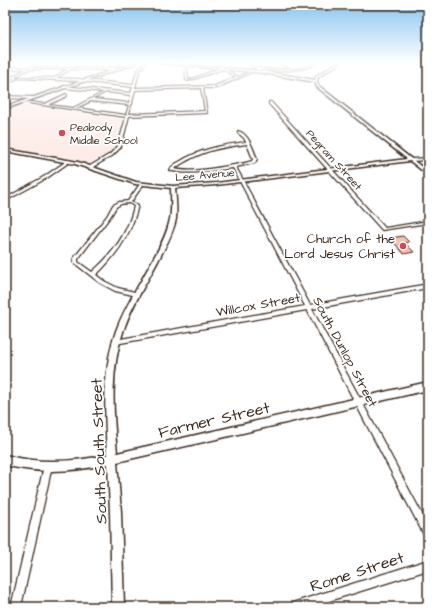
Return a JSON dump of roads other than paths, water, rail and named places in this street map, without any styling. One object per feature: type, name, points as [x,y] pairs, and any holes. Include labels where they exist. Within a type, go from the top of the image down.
[{"type":"main road","points":[[5,108],[51,92]]},
{"type":"street","points":[[91,167],[117,149],[121,144],[133,94],[101,92]]},
{"type":"street","points":[[72,109],[105,92]]},
{"type":"street","points":[[22,102],[127,115],[206,112],[203,92]]},
{"type":"street","points":[[324,92],[428,174]]},
{"type":"street","points":[[44,105],[66,95]]},
{"type":"street","points":[[5,97],[33,98]]},
{"type":"street","points":[[92,100],[131,104]]},
{"type":"street","name":"Pegram Street","points":[[270,103],[384,229],[428,222]]},
{"type":"street","points":[[239,132],[245,137],[248,144],[255,161],[251,164],[180,171],[174,171],[172,169],[197,152],[217,147],[248,144]]},
{"type":"street","name":"Lee Avenue","points":[[5,150],[69,161],[91,167],[115,178],[141,184],[173,187],[242,181],[411,160]]},
{"type":"street","points":[[411,160],[428,159]]},
{"type":"street","points":[[8,198],[46,177],[69,161]]},
{"type":"street","name":"South Dunlop Street","points":[[234,166],[428,534]]},
{"type":"street","points":[[129,202],[141,184]]},
{"type":"street","name":"South South Street","points":[[118,607],[110,391],[116,342],[124,318],[170,230],[174,210],[173,187]]},
{"type":"street","points":[[92,274],[115,252],[129,228],[136,205],[129,202],[120,203],[114,206],[109,216],[76,259],[77,265],[102,282],[117,290],[136,294]]},
{"type":"street","name":"Willcox Street","points":[[116,342],[428,286]]},
{"type":"street","name":"Farmer Street","points":[[5,460],[29,465],[70,466],[112,459],[428,386]]},
{"type":"street","points":[[16,607],[48,466]]},
{"type":"street","name":"Rome Street","points":[[295,607],[428,565]]},
{"type":"place","name":"Peabody Middle School","points":[[62,133]]},
{"type":"place","name":"Church of the Lord Jesus Christ","points":[[403,246]]}]
